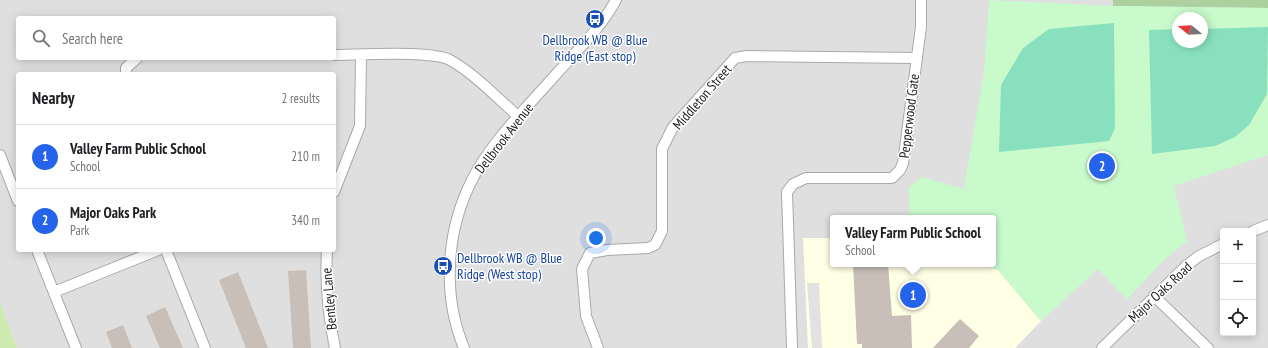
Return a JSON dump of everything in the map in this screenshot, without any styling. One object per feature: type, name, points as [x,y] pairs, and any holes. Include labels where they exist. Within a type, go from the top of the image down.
[{"type":"street","name":"Dellbrook Avenue","points":[[464,348],[458,333],[452,307],[450,273],[451,250],[458,216],[472,179],[488,154],[586,40],[610,11],[616,0]]},
{"type":"street","name":"Pepperwood Gate","points":[[792,348],[787,192],[793,184],[806,178],[892,178],[900,170],[903,163],[921,27],[921,0]]},
{"type":"street","points":[[336,55],[432,55],[449,60],[480,83],[519,117]]},
{"type":"street","points":[[336,187],[360,126],[361,55]]},
{"type":"street","name":"Middleton Street","points":[[598,348],[586,316],[582,269],[590,253],[607,250],[648,248],[655,245],[662,231],[662,149],[674,127],[735,58],[747,56],[916,58]]},
{"type":"street","points":[[126,72],[126,68],[135,60]]},
{"type":"street","points":[[0,155],[16,196]]},
{"type":"street","points":[[1256,230],[1268,225]]},
{"type":"street","name":"Major Oaks Road","points":[[1102,348],[1186,266],[1199,256],[1220,246]]},
{"type":"street","points":[[38,252],[76,348]]},
{"type":"street","points":[[54,292],[153,252]]},
{"type":"street","points":[[167,252],[205,348]]},
{"type":"street","name":"Bentley Lane","points":[[327,252],[325,273],[328,313],[335,348]]},
{"type":"street","points":[[1154,296],[1208,348]]},
{"type":"shaded area","points":[[0,0],[1268,0],[1268,348],[17,348],[0,302]]},
{"type":"shaded area","points":[[803,238],[830,238],[830,267],[990,267],[998,270],[1041,321],[1015,348],[808,348]]},
{"type":"shaded area","points":[[807,283],[819,283],[822,348],[812,348]]},
{"type":"green space","points":[[989,0],[1113,6],[1268,8],[1268,155],[1174,186],[1187,241],[1165,259],[1127,299],[1098,269],[1041,321],[998,270],[990,267],[996,267],[996,215],[909,215],[909,187],[922,177],[964,189],[984,72]]},
{"type":"green space","points":[[1113,0],[1268,0],[1268,8],[1113,6]]},
{"type":"green space","points":[[1114,23],[1115,128],[1109,141],[999,152],[1001,85],[1023,48],[1049,29]]},
{"type":"green space","points":[[1268,27],[1267,94],[1249,125],[1235,137],[1215,146],[1152,154],[1149,30],[1172,29],[1172,48],[1208,48],[1208,29]]},
{"type":"green space","points":[[0,302],[17,348],[0,348]]},
{"type":"building","points":[[853,267],[888,267],[892,316],[911,315],[912,348],[862,348],[862,344],[857,344]]},
{"type":"building","points":[[306,270],[311,348],[293,348],[288,271]]},
{"type":"building","points":[[238,272],[268,348],[246,348],[219,280]]},
{"type":"building","points":[[165,307],[183,348],[160,348],[146,316]]},
{"type":"building","points":[[960,319],[979,336],[969,348],[933,348]]},
{"type":"building","points":[[123,325],[132,348],[112,348],[106,332]]},
{"type":"place","name":"Dellbrook WB @ Blue Ridge (East stop)","points":[[595,19]]},
{"type":"place","name":"Major Oaks Park","points":[[1102,166]]},
{"type":"place","name":"Dellbrook WB @ Blue Ridge (West stop)","points":[[443,266]]},
{"type":"place","name":"Valley Farm Public School","points":[[913,295]]}]
